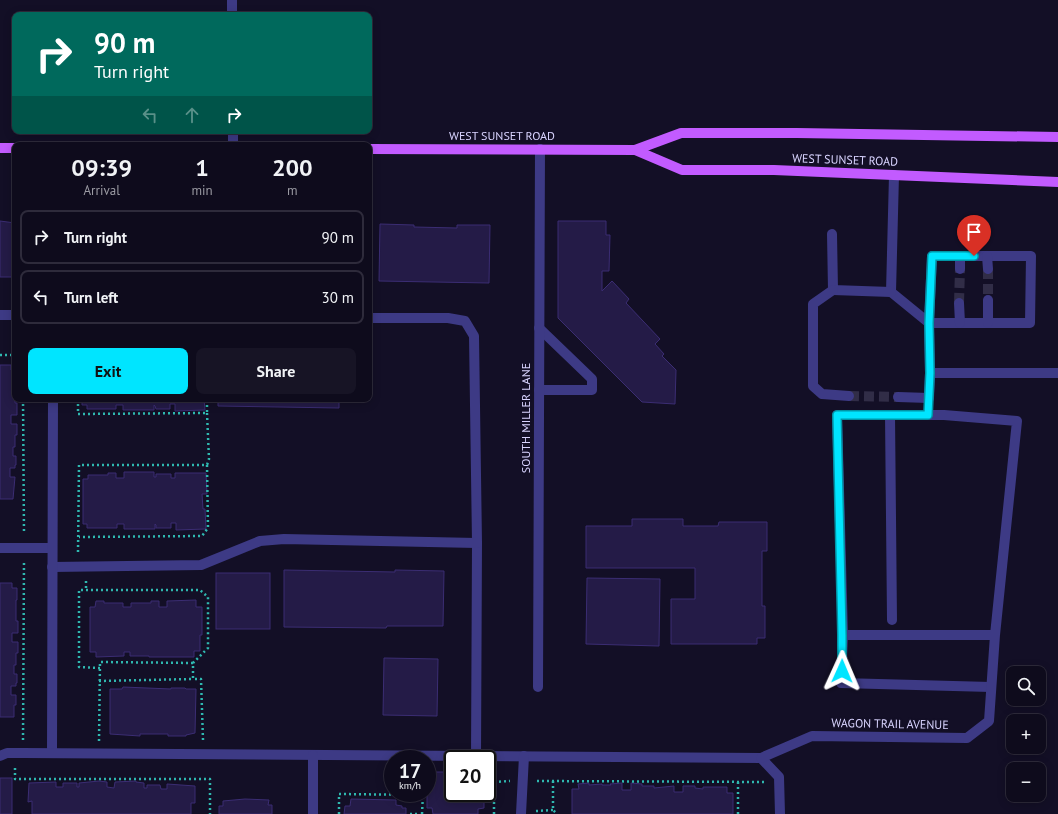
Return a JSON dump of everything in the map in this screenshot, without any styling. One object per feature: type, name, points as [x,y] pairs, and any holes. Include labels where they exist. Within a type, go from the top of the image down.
[{"type":"main road","name":"WEST SUNSET ROAD","points":[[372,149],[635,150],[681,133],[1058,137]]},
{"type":"main road","points":[[0,148],[12,148]]},
{"type":"main road","name":"WEST SUNSET ROAD","points":[[635,150],[682,170],[774,170],[1058,182]]},
{"type":"street","points":[[232,0],[232,12]]},
{"type":"street","name":"SOUTH MILLER LANE","points":[[538,687],[540,149]]},
{"type":"street","points":[[891,292],[894,175]]},
{"type":"street","points":[[832,234],[833,290]]},
{"type":"street","points":[[849,396],[822,394],[813,386],[813,304],[833,290],[891,292],[929,323],[1030,323],[1032,256],[932,256],[929,323],[930,373],[928,415]]},
{"type":"street","points":[[960,256],[960,269]]},
{"type":"street","points":[[987,256],[988,269]]},
{"type":"street","points":[[988,300],[988,323]]},
{"type":"street","points":[[960,303],[960,323]]},
{"type":"street","points":[[0,315],[12,316]]},
{"type":"street","points":[[372,318],[448,318],[465,321],[474,336],[476,750]]},
{"type":"street","points":[[539,328],[592,378],[592,390],[539,390]]},
{"type":"street","points":[[930,373],[1058,373]]},
{"type":"street","points":[[898,397],[929,398]]},
{"type":"street","points":[[52,402],[52,753]]},
{"type":"street","points":[[837,415],[928,415],[1017,421],[991,687],[841,684],[842,635],[837,415]]},
{"type":"street","points":[[890,415],[892,620]]},
{"type":"street","points":[[52,567],[201,565],[260,541],[284,539],[476,543]]},
{"type":"street","points":[[0,548],[52,548]]},
{"type":"street","points":[[842,635],[995,635]]},
{"type":"street","name":"WAGON TRAIL AVENUE","points":[[761,758],[812,736],[967,738],[989,721],[991,687]]},
{"type":"street","points":[[0,756],[7,752],[444,756]]},
{"type":"street","points":[[313,755],[313,814]]},
{"type":"street","points":[[496,756],[761,758],[779,777],[780,814]]},
{"type":"street","points":[[521,814],[524,756]]},
{"type":"path","points":[[0,355],[12,355]]},
{"type":"path","points":[[23,402],[24,548],[19,752],[15,779],[210,779],[210,814]]},
{"type":"path","points":[[78,402],[78,414],[207,413]]},
{"type":"path","points":[[78,537],[202,536],[208,528],[207,465],[209,460],[207,402]]},
{"type":"path","points":[[78,567],[79,465],[207,465]]},
{"type":"path","points":[[100,668],[78,667],[79,590],[200,590],[208,597],[208,648],[193,664],[193,679]]},
{"type":"path","points":[[99,753],[100,662],[193,664]]},
{"type":"path","points":[[99,681],[201,679],[204,754]]},
{"type":"path","points":[[553,781],[553,810],[557,814]]},
{"type":"path","points":[[496,782],[779,782]]},
{"type":"path","points":[[738,782],[738,814]]},
{"type":"path","points":[[339,814],[338,794],[384,794]]},
{"type":"path","points":[[422,814],[423,802]]},
{"type":"path","points":[[494,802],[494,814]]},
{"type":"path","points":[[410,814],[418,814]]},
{"type":"building","points":[[0,221],[12,223],[12,277],[0,277]]},
{"type":"building","points":[[558,221],[606,221],[606,235],[610,235],[609,271],[602,271],[602,291],[612,281],[629,299],[626,303],[660,339],[655,344],[664,354],[662,356],[676,370],[675,404],[642,402],[558,318]]},
{"type":"building","points":[[380,224],[414,225],[414,227],[457,228],[457,225],[490,225],[489,283],[379,281]]},
{"type":"building","points":[[0,365],[11,365],[12,402],[17,403],[17,415],[11,415],[11,424],[17,424],[15,447],[13,447],[13,456],[16,456],[16,465],[15,468],[10,468],[10,477],[15,477],[13,499],[0,499]]},
{"type":"building","points":[[82,402],[204,402],[205,410],[175,411],[175,404],[170,404],[170,409],[156,409],[154,405],[154,410],[123,410],[123,405],[116,405],[116,409],[87,409],[87,405],[82,405]]},
{"type":"building","points":[[218,402],[339,402],[339,408],[218,406]]},
{"type":"building","points":[[124,472],[154,472],[154,477],[156,477],[156,474],[171,474],[171,478],[175,478],[175,473],[206,473],[207,494],[202,494],[203,509],[205,509],[206,529],[176,530],[176,523],[171,523],[171,528],[156,528],[155,524],[155,529],[124,529],[124,524],[117,524],[117,528],[87,528],[87,524],[83,524],[83,479],[88,479],[88,475],[108,475],[108,473],[116,473],[116,478],[124,478]]},
{"type":"building","points":[[632,519],[683,519],[683,526],[718,526],[719,522],[767,522],[767,551],[762,551],[762,606],[765,606],[765,638],[757,638],[757,644],[671,644],[671,599],[695,599],[695,568],[586,568],[586,526],[632,526]]},
{"type":"building","points":[[284,570],[395,572],[395,570],[444,571],[443,626],[387,626],[386,628],[284,627]]},
{"type":"building","points":[[216,573],[270,573],[270,629],[216,629]]},
{"type":"building","points":[[587,578],[660,579],[659,646],[586,644]]},
{"type":"building","points":[[0,583],[12,583],[12,588],[17,588],[16,621],[18,621],[18,633],[12,633],[12,642],[18,642],[16,665],[14,665],[14,674],[17,674],[17,683],[16,686],[11,686],[11,695],[16,695],[14,717],[0,717]]},
{"type":"building","points":[[196,600],[196,607],[202,607],[202,635],[200,635],[200,651],[194,651],[194,657],[130,656],[130,652],[124,652],[124,656],[96,657],[96,652],[90,652],[90,607],[95,607],[96,601],[104,601],[104,603],[123,603],[123,607],[131,607],[131,603],[151,603],[151,601],[159,601],[159,607],[167,607],[167,601]]},
{"type":"building","points":[[384,658],[438,659],[437,716],[383,715]]},
{"type":"building","points":[[123,687],[196,689],[195,733],[186,736],[168,736],[168,734],[140,734],[140,736],[110,734],[110,689],[122,689]]},
{"type":"building","points":[[436,772],[444,772],[444,802],[484,802],[484,808],[478,809],[478,814],[433,814],[432,808],[427,808],[427,802],[436,802]]},
{"type":"building","points":[[0,778],[12,778],[12,814],[0,814]]},
{"type":"building","points":[[99,781],[107,782],[107,787],[114,788],[115,782],[136,781],[144,783],[144,788],[147,788],[147,785],[160,785],[161,789],[167,789],[167,784],[195,786],[195,803],[191,803],[191,814],[32,814],[32,801],[28,802],[29,783],[56,782],[56,787],[63,787],[63,783],[77,783],[77,787],[79,787],[79,783]]},
{"type":"building","points":[[589,783],[589,785],[611,785],[610,784],[622,783],[622,790],[631,790],[631,783],[642,784],[642,786],[654,786],[654,788],[674,786],[674,792],[683,792],[683,786],[695,786],[695,788],[703,789],[703,787],[727,787],[727,793],[733,793],[733,814],[572,814],[572,789],[579,789],[578,784]]},
{"type":"building","points":[[245,799],[269,800],[268,805],[272,805],[272,814],[219,814],[219,806],[223,806],[223,801]]},
{"type":"building","points":[[351,799],[384,800],[384,802],[396,802],[396,805],[406,808],[406,814],[344,814],[345,806],[350,806]]},
{"type":"tunnel","points":[[959,303],[960,269]]},
{"type":"tunnel","points":[[988,269],[988,300]]},
{"type":"tunnel","points":[[849,396],[898,397]]},
{"type":"route","points":[[842,671],[837,415],[928,415],[930,373],[929,323],[932,256],[974,256]]}]
